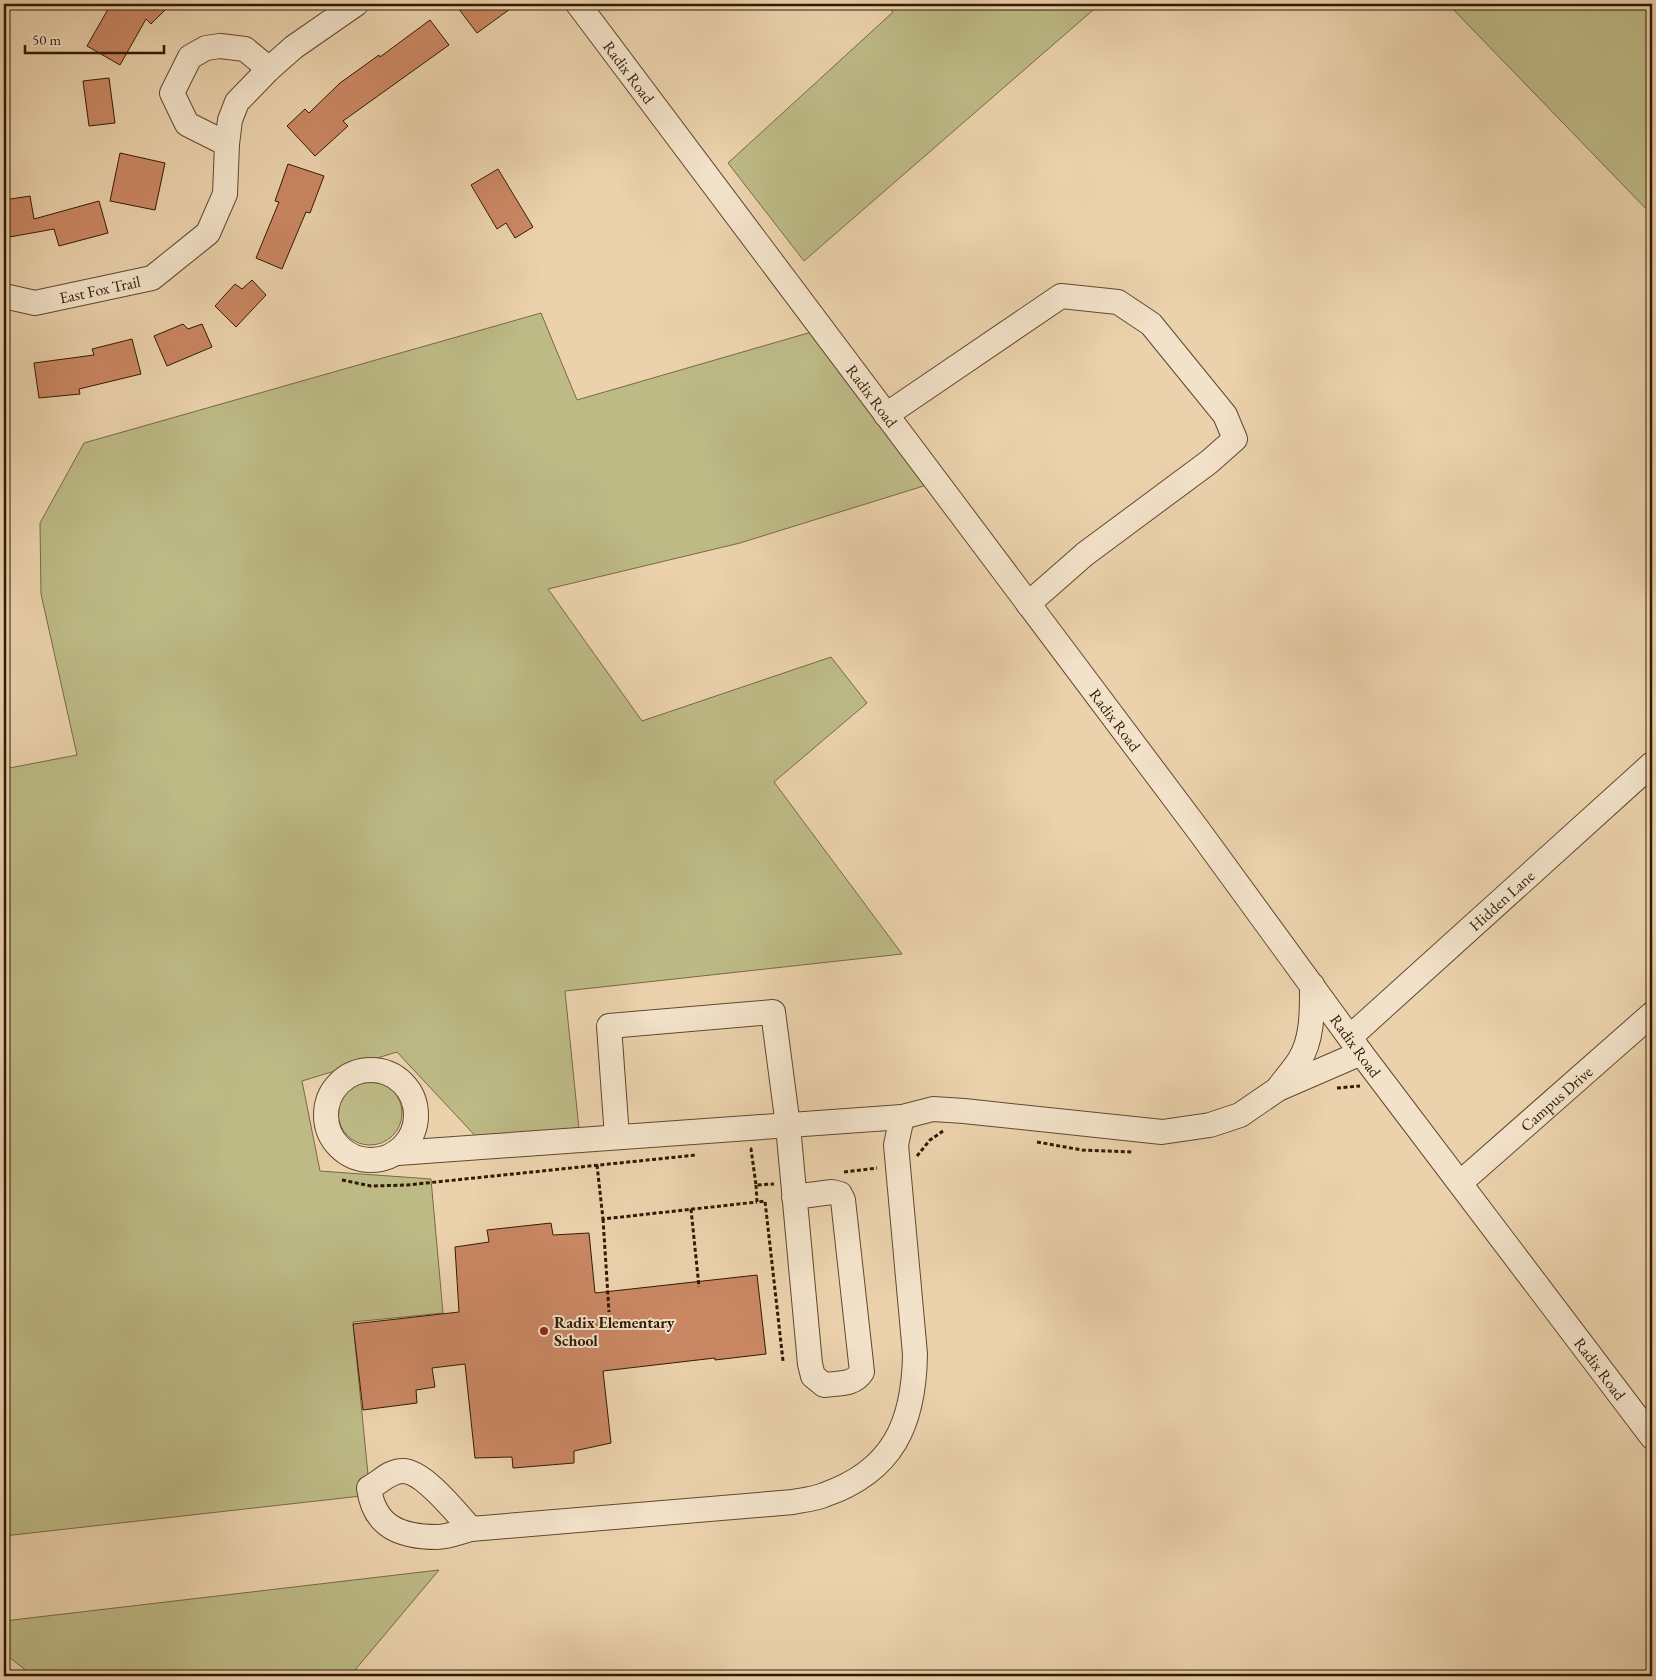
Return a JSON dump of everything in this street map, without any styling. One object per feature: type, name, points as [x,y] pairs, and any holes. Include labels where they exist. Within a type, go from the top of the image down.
[{"type":"street","name":"East Fox Trail","points":[[4,296],[35,303],[152,278],[208,233],[225,194],[230,120],[237,102],[268,69],[294,47],[356,4]]},
{"type":"street","name":"Radix Road","points":[[578,4],[1460,1184],[1652,1437]]},
{"type":"street","points":[[227,144],[186,124],[172,93],[190,57],[206,48],[220,46],[245,49],[268,69]]},
{"type":"street","points":[[886,416],[1061,296],[1118,302],[1151,324],[1225,415],[1235,438],[1209,462],[1085,554],[1028,604]]},
{"type":"street","name":"Hidden Lane","points":[[1278,1089],[1356,1045],[1652,764]]},
{"type":"street","points":[[398,1153],[902,1117],[933,1109],[1162,1132],[1210,1125],[1240,1115],[1278,1089],[1299,1061],[1310,1032],[1312,985]]},
{"type":"street","points":[[617,1138],[609,1026],[773,1012],[788,1126],[788,1190],[810,1364],[813,1376],[824,1385],[851,1382],[858,1379],[862,1372],[843,1200],[840,1194],[832,1192],[788,1190]]},
{"type":"street","name":"Campus Drive","points":[[1460,1184],[1652,1014]]},
{"type":"street","points":[[471,1530],[793,1502],[822,1496],[844,1487],[862,1477],[879,1463],[892,1446],[903,1425],[911,1404],[914,1383],[915,1354],[896,1144],[902,1117]]},
{"type":"path","points":[[742,1150],[751,1149],[757,1202]]},
{"type":"path","points":[[342,1180],[359,1184],[392,1186],[703,1154]]},
{"type":"path","points":[[597,1165],[603,1219],[609,1312]]},
{"type":"path","points":[[756,1185],[788,1190]]},
{"type":"path","points":[[603,1219],[765,1201],[783,1361]]},
{"type":"path","points":[[691,1209],[699,1287]]},
{"type":"shaded area","points":[[886,4],[1100,4],[804,261],[728,163],[893,12]]},
{"type":"shaded area","points":[[1448,4],[1652,4],[1652,215]]},
{"type":"shaded area","points":[[541,313],[577,400],[815,331],[930,484],[740,543],[548,589],[642,721],[831,657],[867,703],[774,782],[902,954],[565,991],[581,1149],[496,1158],[397,1052],[302,1081],[320,1171],[431,1179],[443,1313],[353,1322],[370,1495],[4,1536],[4,769],[77,755],[41,594],[40,523],[84,443]]},
{"type":"shaded area","points":[[364,1081],[376,1081],[393,1090],[400,1101],[402,1113],[400,1125],[393,1136],[376,1145],[364,1145],[352,1140],[343,1131],[338,1119],[338,1107],[343,1095],[352,1086]]},
{"type":"shaded area","points":[[439,1570],[350,1676],[25,1676],[28,1672],[4,1653],[4,1621]]},
{"type":"building","points":[[111,4],[171,4],[151,24],[146,19],[120,65],[87,46]]},
{"type":"building","points":[[455,4],[517,4],[477,33]]},
{"type":"building","points":[[430,20],[449,45],[343,121],[348,126],[315,156],[287,126],[305,109],[309,113],[340,83],[379,55],[380,57]]},
{"type":"building","points":[[109,78],[115,123],[89,126],[83,81]]},
{"type":"building","points":[[120,153],[165,163],[155,210],[110,201]]},
{"type":"building","points":[[288,164],[324,176],[310,213],[306,212],[282,269],[256,258],[279,202],[275,201]]},
{"type":"building","points":[[498,169],[533,227],[515,238],[506,223],[497,229],[471,185]]},
{"type":"building","points":[[30,196],[34,219],[99,201],[108,233],[59,246],[54,229],[4,238],[4,200]]},
{"type":"building","points":[[252,280],[266,295],[236,327],[215,306],[235,284],[242,289]]},
{"type":"building","points":[[183,324],[188,329],[202,324],[212,347],[167,366],[154,336]]},
{"type":"building","points":[[132,339],[141,374],[79,389],[80,394],[39,398],[34,363],[94,355],[92,349]]},
{"type":"building","points":[[551,1223],[553,1235],[589,1233],[595,1293],[757,1275],[766,1354],[603,1371],[611,1443],[574,1451],[574,1463],[513,1468],[512,1457],[475,1458],[465,1364],[432,1368],[435,1387],[416,1390],[417,1403],[363,1410],[353,1324],[459,1312],[455,1247],[489,1242],[487,1230]]},
{"type":"place","name":"Radix Elementary School","points":[[544,1331]]}]
